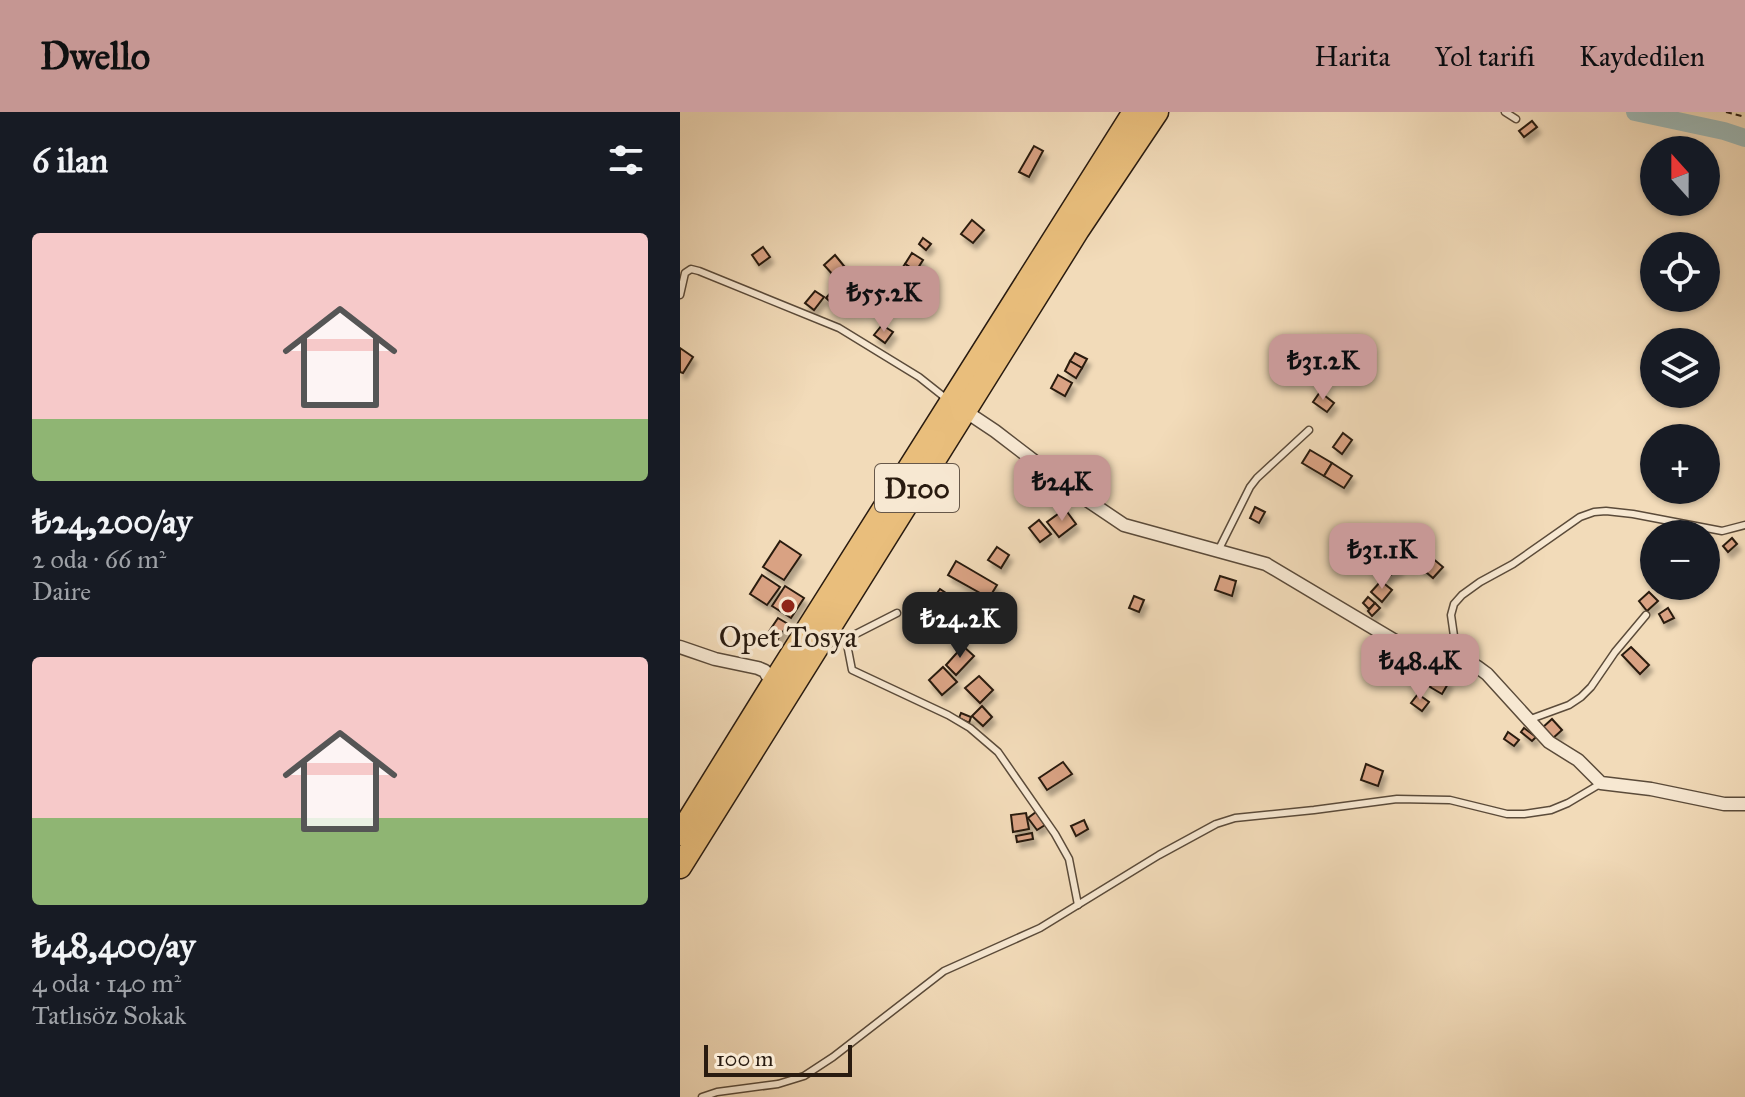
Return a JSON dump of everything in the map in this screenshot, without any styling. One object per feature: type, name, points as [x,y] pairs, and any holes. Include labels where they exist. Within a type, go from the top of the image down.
[{"type":"highway","name":"D100","points":[[680,867],[835,637],[958,407],[1134,112]]},
{"type":"highway","name":"D100","points":[[680,834],[958,407],[1157,112]]},
{"type":"street","points":[[958,407],[1124,525],[1266,564],[1412,651],[1422,655],[1452,655],[1477,666],[1549,742],[1578,760],[1601,783],[1651,789],[1724,804],[1745,804]]},
{"type":"street","points":[[680,647],[715,659],[758,668],[767,675]]},
{"type":"lane","points":[[1505,112],[1516,119]]},
{"type":"lane","points":[[680,295],[685,273],[691,269],[699,271],[839,328],[919,377],[958,407]]},
{"type":"lane","points":[[1218,551],[1250,487],[1309,430]]},
{"type":"lane","points":[[1452,655],[1454,636],[1451,615],[1454,604],[1462,595],[1580,517],[1606,511],[1722,531],[1745,525]]},
{"type":"lane","points":[[897,613],[835,637],[852,670],[948,715],[970,728],[998,752],[1069,859],[1078,905]]},
{"type":"lane","points":[[1528,720],[1569,705],[1581,697],[1646,615]]},
{"type":"lane","points":[[702,1097],[778,1084],[804,1076],[944,971],[1040,928],[1216,824],[1235,818],[1416,798],[1450,800],[1507,814],[1524,814],[1551,810],[1601,783]]},
{"type":"path","points":[[1726,112],[1745,117]]},
{"type":"building","points":[[1532,121],[1537,127],[1524,137],[1519,131]]},
{"type":"building","points":[[1034,146],[1043,151],[1029,177],[1019,172]]},
{"type":"building","points":[[972,220],[984,230],[973,243],[961,234]]},
{"type":"building","points":[[923,238],[931,244],[926,250],[919,244]]},
{"type":"building","points":[[763,247],[770,257],[759,265],[752,255]]},
{"type":"building","points":[[912,253],[923,260],[916,271],[905,264]]},
{"type":"building","points":[[835,255],[844,266],[834,276],[824,265]]},
{"type":"building","points":[[905,264],[916,271],[908,283],[897,275]]},
{"type":"building","points":[[836,287],[847,297],[837,308],[826,298]]},
{"type":"building","points":[[815,291],[824,297],[814,310],[805,303]]},
{"type":"building","points":[[882,325],[893,332],[885,343],[874,335]]},
{"type":"building","points":[[680,348],[693,357],[683,373],[680,372]]},
{"type":"building","points":[[1075,353],[1087,359],[1082,368],[1070,361]]},
{"type":"building","points":[[1070,361],[1082,368],[1076,378],[1065,371]]},
{"type":"building","points":[[1058,375],[1072,383],[1065,396],[1051,388]]},
{"type":"building","points":[[1320,392],[1334,403],[1327,412],[1313,402]]},
{"type":"building","points":[[1343,433],[1352,440],[1342,454],[1333,447]]},
{"type":"building","points":[[1310,450],[1332,463],[1324,476],[1302,463]]},
{"type":"building","points":[[1332,463],[1352,476],[1344,488],[1324,476]]},
{"type":"building","points":[[1255,507],[1265,512],[1259,523],[1250,518]]},
{"type":"building","points":[[1065,509],[1076,524],[1059,537],[1047,522]]},
{"type":"building","points":[[1039,520],[1051,534],[1040,542],[1029,528]]},
{"type":"building","points":[[1732,538],[1737,544],[1728,552],[1723,546]]},
{"type":"building","points":[[780,541],[801,555],[784,580],[763,567]]},
{"type":"building","points":[[1410,546],[1419,554],[1408,566],[1399,559]]},
{"type":"building","points":[[997,547],[1009,555],[1001,568],[988,560]]},
{"type":"building","points":[[1425,552],[1443,567],[1433,578],[1415,563]]},
{"type":"building","points":[[1393,560],[1400,569],[1386,578],[1380,569]]},
{"type":"building","points":[[956,561],[997,585],[989,598],[948,575]]},
{"type":"building","points":[[762,575],[780,587],[767,605],[750,594]]},
{"type":"building","points":[[1220,576],[1236,581],[1232,596],[1215,590]]},
{"type":"building","points":[[1381,581],[1392,590],[1382,602],[1371,592]]},
{"type":"building","points":[[785,586],[804,598],[791,618],[772,606]]},
{"type":"building","points":[[940,589],[970,609],[962,620],[932,600]]},
{"type":"building","points":[[983,595],[990,600],[977,618],[970,614]]},
{"type":"building","points":[[1134,596],[1144,600],[1139,612],[1129,608]]},
{"type":"building","points":[[1368,597],[1375,603],[1369,609],[1363,603]]},
{"type":"building","points":[[1657,600],[1658,601],[1647,611],[1639,601]]},
{"type":"building","points":[[1375,603],[1380,608],[1372,616],[1368,611]]},
{"type":"building","points":[[1668,608],[1674,618],[1664,623],[1659,614]]},
{"type":"building","points":[[778,618],[788,624],[778,639],[768,633]]},
{"type":"building","points":[[963,646],[974,656],[956,675],[946,665]]},
{"type":"building","points":[[1631,647],[1649,665],[1640,674],[1622,655]]},
{"type":"building","points":[[943,667],[957,682],[942,695],[929,680]]},
{"type":"building","points":[[1437,675],[1449,682],[1442,694],[1430,687]]},
{"type":"building","points":[[979,676],[993,690],[980,703],[965,688]]},
{"type":"building","points":[[1418,694],[1429,702],[1422,711],[1411,703]]},
{"type":"building","points":[[982,706],[992,717],[983,726],[972,716]]},
{"type":"building","points":[[961,713],[971,717],[969,723],[959,718]]},
{"type":"building","points":[[1552,719],[1562,730],[1552,739],[1542,728]]},
{"type":"building","points":[[1524,728],[1536,737],[1532,741],[1521,732]]},
{"type":"building","points":[[1508,732],[1519,740],[1514,746],[1504,739]]},
{"type":"building","points":[[1063,762],[1072,774],[1047,790],[1039,778]]},
{"type":"building","points":[[1366,764],[1383,771],[1378,786],[1361,780]]},
{"type":"building","points":[[1036,812],[1045,825],[1037,830],[1028,818]]},
{"type":"building","points":[[1026,813],[1029,829],[1013,832],[1011,815]]},
{"type":"building","points":[[1084,820],[1088,829],[1076,836],[1071,826]]},
{"type":"building","points":[[1032,833],[1033,839],[1017,842],[1016,836]]},
{"type":"waterway","points":[[1635,112],[1745,138]]},
{"type":"place","name":"Opet Tosya","points":[[788,606]]}]
